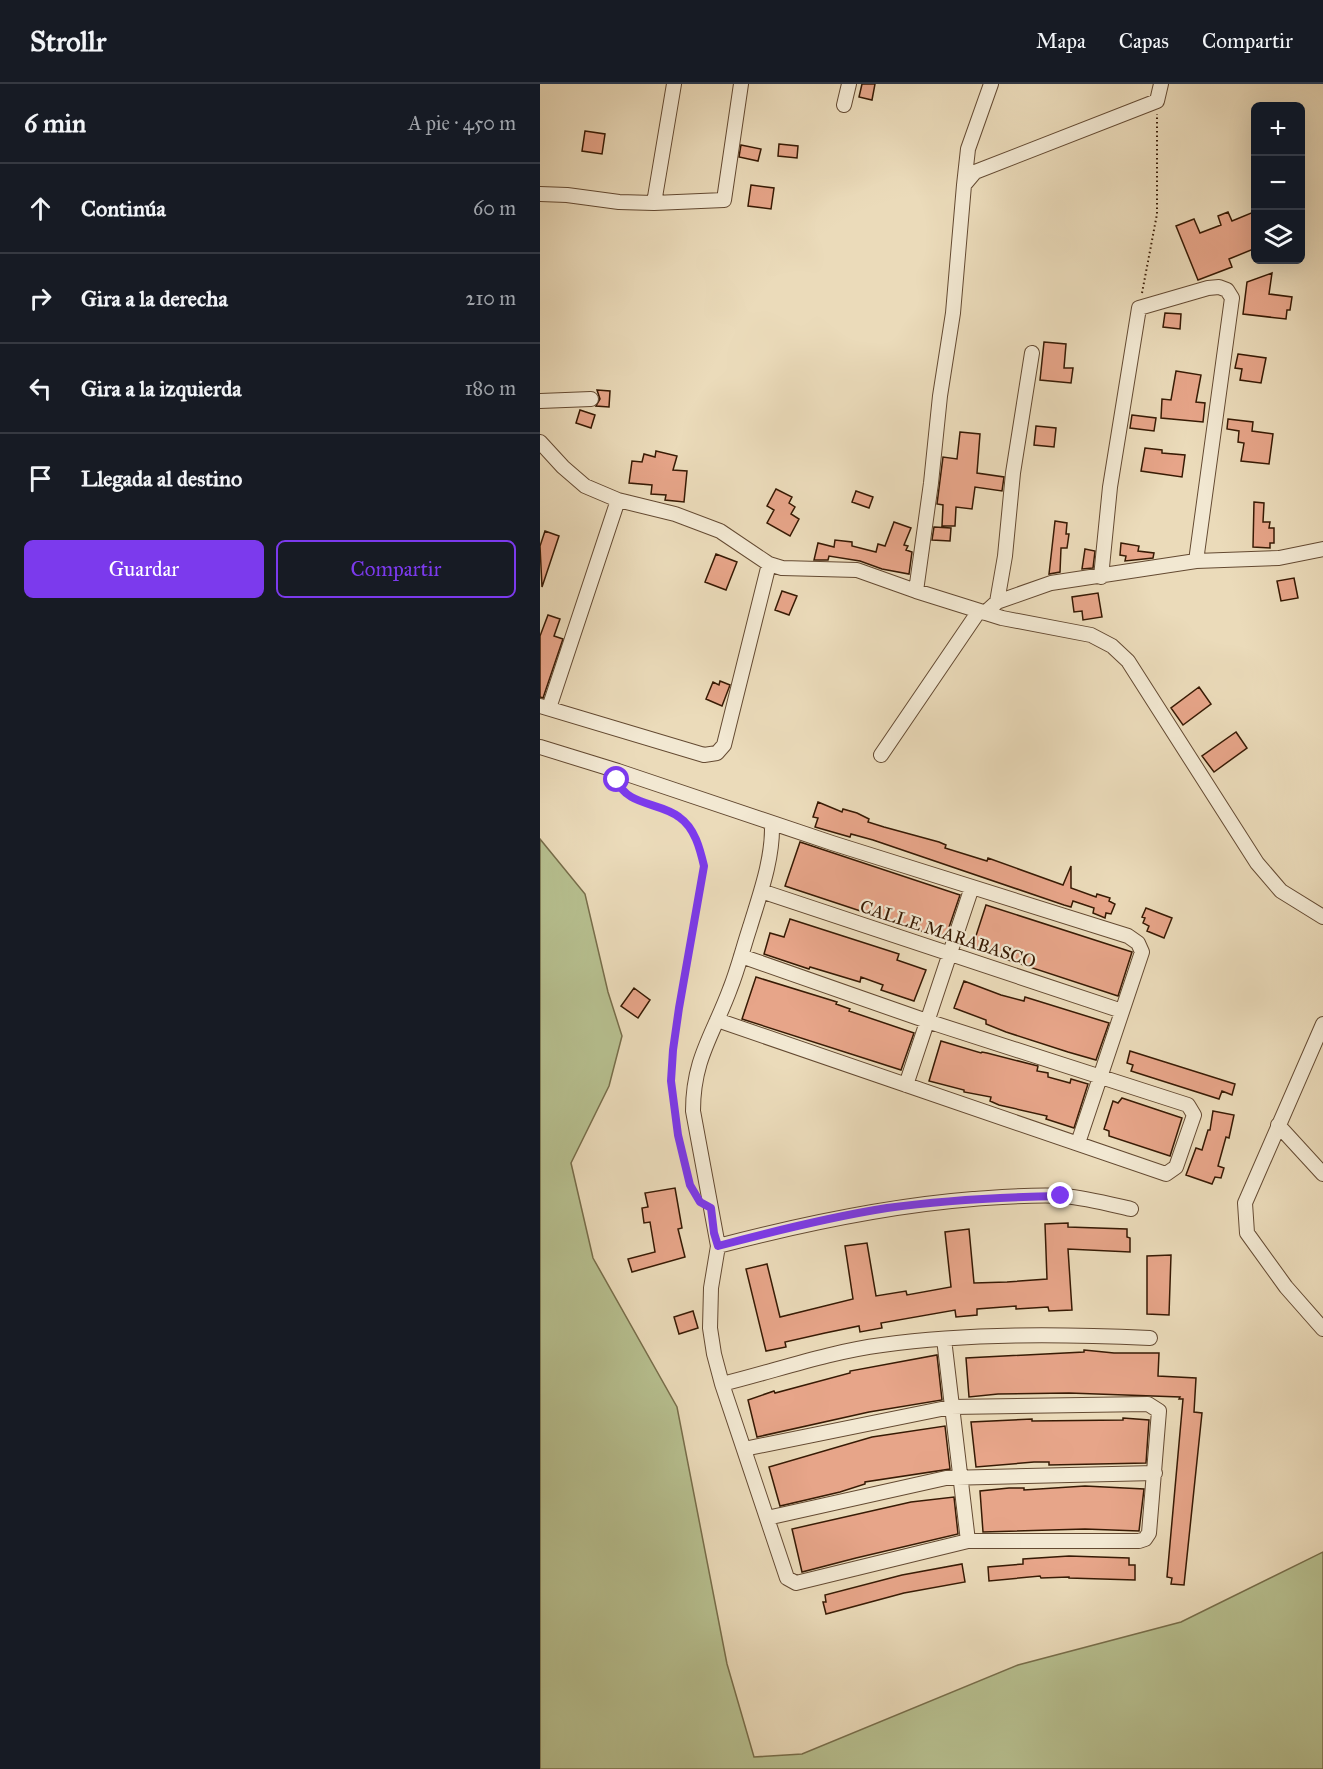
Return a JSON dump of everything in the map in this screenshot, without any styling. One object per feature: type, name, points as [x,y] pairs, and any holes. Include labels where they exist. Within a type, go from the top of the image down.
[{"type":"street","points":[[654,203],[674,84]]},
{"type":"street","points":[[540,194],[619,202],[724,200],[741,84]]},
{"type":"street","points":[[844,105],[849,84]]},
{"type":"street","points":[[916,591],[940,396],[953,313],[968,150],[992,84]]},
{"type":"street","points":[[964,184],[975,172],[1157,101],[1161,84]]},
{"type":"street","points":[[1101,577],[1110,487],[1139,308],[1208,288],[1219,287],[1227,290],[1232,298],[1197,561]]},
{"type":"street","points":[[997,602],[1005,556],[1013,473],[1032,354]]},
{"type":"street","points":[[540,400],[591,399]]},
{"type":"street","points":[[540,442],[585,486],[618,500],[675,514],[720,531],[770,564],[782,568],[857,570],[1002,618],[1091,635],[1112,646],[1128,661],[1257,863],[1281,891],[1323,917]]},
{"type":"street","points":[[618,500],[544,707],[704,755],[717,753],[724,745],[770,564]]},
{"type":"street","points":[[881,755],[982,612],[997,602],[1052,584],[1197,561],[1279,558],[1323,549]]},
{"type":"street","points":[[540,747],[772,824],[1128,936],[1138,943],[1143,952],[1078,1143]]},
{"type":"street","points":[[744,1449],[951,1407],[1148,1404],[1160,1411],[1149,1533],[1145,1539],[1139,1541],[968,1541],[796,1583],[787,1578],[722,1384],[714,1354],[710,1328],[711,1288],[718,1246],[693,1111],[693,1091],[701,1057],[730,989],[761,891],[770,850],[772,824]]},
{"type":"street","points":[[906,1084],[972,887]]},
{"type":"street","name":"CALLE MARABASCO","points":[[761,891],[1122,1011]]},
{"type":"street","points":[[717,1020],[1166,1174],[1176,1167],[1180,1157],[1194,1115],[1188,1105],[927,1021],[741,956]]},
{"type":"street","points":[[1323,1024],[1245,1203],[1247,1233],[1286,1287],[1323,1329]]},
{"type":"street","points":[[1278,1125],[1323,1174]]},
{"type":"street","points":[[718,1246],[825,1220],[886,1208],[928,1203],[1061,1196],[1131,1209]]},
{"type":"street","points":[[722,1384],[880,1345],[944,1339],[1065,1335],[1150,1338]]},
{"type":"street","points":[[944,1339],[968,1541]]},
{"type":"street","points":[[767,1518],[946,1478],[1155,1473]]},
{"type":"path","points":[[1139,308],[1157,214],[1157,101]]},
{"type":"path","points":[[618,771],[617,780],[625,794],[678,816],[687,824],[700,849],[704,866],[679,1008],[671,1081],[678,1135],[690,1185],[700,1202],[711,1208]]},
{"type":"green space","points":[[540,839],[585,894],[608,992],[622,1036],[609,1086],[571,1163],[593,1258],[677,1407],[727,1664],[754,1757],[802,1754],[1018,1665],[1181,1622],[1323,1552],[1323,1769],[540,1769]]},
{"type":"building","points":[[862,84],[875,84],[872,100],[859,97]]},
{"type":"building","points":[[585,131],[605,134],[602,154],[582,151]]},
{"type":"building","points":[[779,144],[798,146],[797,158],[778,156]]},
{"type":"building","points":[[741,145],[761,149],[758,161],[739,157]]},
{"type":"building","points":[[751,185],[774,188],[771,209],[748,206]]},
{"type":"building","points":[[1228,212],[1232,221],[1251,213],[1251,250],[1229,259],[1232,267],[1198,280],[1176,226],[1194,219],[1200,233],[1221,225],[1218,216]]},
{"type":"building","points":[[1272,273],[1269,294],[1292,297],[1286,319],[1243,314],[1247,282]]},
{"type":"building","points":[[1165,313],[1181,314],[1180,329],[1163,327]]},
{"type":"building","points":[[1044,342],[1066,344],[1064,368],[1073,368],[1071,383],[1040,380]]},
{"type":"building","points":[[1238,354],[1266,358],[1261,383],[1240,380],[1242,369],[1235,368]]},
{"type":"building","points":[[1176,371],[1201,375],[1196,402],[1205,403],[1203,422],[1161,418],[1162,399],[1171,400]]},
{"type":"building","points":[[597,390],[610,391],[609,407],[596,406],[600,399]]},
{"type":"building","points":[[580,410],[595,415],[591,428],[576,423]]},
{"type":"building","points":[[1132,415],[1156,418],[1154,431],[1130,428]]},
{"type":"building","points":[[1228,419],[1253,422],[1252,431],[1273,434],[1269,464],[1241,461],[1244,443],[1238,442],[1239,431],[1227,429]]},
{"type":"building","points":[[1036,426],[1056,428],[1054,447],[1034,445]]},
{"type":"building","points":[[960,432],[980,434],[977,473],[1004,477],[1002,491],[975,487],[972,509],[956,507],[955,526],[942,526],[943,505],[937,504],[943,457],[957,459]]},
{"type":"building","points":[[1145,448],[1162,450],[1162,453],[1185,455],[1182,477],[1141,471]]},
{"type":"building","points":[[656,451],[677,456],[673,470],[687,471],[684,502],[665,500],[666,495],[651,494],[652,485],[629,483],[632,461],[642,462],[644,454],[655,457]]},
{"type":"building","points":[[776,489],[792,497],[789,503],[795,507],[791,514],[799,519],[790,536],[767,523],[774,510],[767,506]]},
{"type":"building","points":[[856,491],[873,497],[869,508],[852,502]]},
{"type":"building","points":[[1254,502],[1264,503],[1263,522],[1270,522],[1269,528],[1274,528],[1274,543],[1270,543],[1270,548],[1253,547]]},
{"type":"building","points":[[1055,521],[1067,523],[1066,534],[1069,534],[1067,548],[1061,548],[1060,572],[1049,574]]},
{"type":"building","points":[[894,522],[911,528],[904,545],[908,546],[906,550],[912,552],[909,574],[882,569],[860,561],[829,556],[828,560],[814,560],[818,543],[834,547],[835,540],[852,542],[852,546],[876,552],[878,544],[885,546]]},
{"type":"building","points":[[934,527],[951,528],[950,541],[932,540]]},
{"type":"building","points":[[545,531],[559,536],[542,587],[540,546]]},
{"type":"building","points":[[1121,543],[1139,546],[1138,551],[1154,553],[1153,558],[1125,561],[1126,556],[1120,555]]},
{"type":"building","points":[[1085,549],[1095,551],[1093,568],[1082,569]]},
{"type":"building","points":[[716,554],[737,562],[726,590],[705,582]]},
{"type":"building","points":[[1294,578],[1298,598],[1281,601],[1277,581]]},
{"type":"building","points":[[782,591],[797,596],[789,615],[775,610]]},
{"type":"building","points":[[1098,593],[1102,617],[1083,620],[1082,611],[1074,612],[1072,597]]},
{"type":"building","points":[[548,615],[560,619],[554,636],[563,639],[543,698],[540,697],[540,636]]},
{"type":"building","points":[[720,681],[730,685],[722,706],[706,699],[713,682],[719,685]]},
{"type":"building","points":[[1199,687],[1211,704],[1183,725],[1171,708]]},
{"type":"building","points":[[1236,732],[1247,748],[1214,772],[1202,756]]},
{"type":"building","points":[[818,802],[842,812],[843,809],[857,813],[869,819],[868,822],[939,842],[946,845],[945,848],[987,861],[988,858],[1063,885],[1071,866],[1071,888],[1096,897],[1097,894],[1110,898],[1109,901],[1115,904],[1111,914],[1106,913],[1105,918],[1093,913],[1094,908],[1073,901],[1071,907],[1064,905],[873,840],[851,834],[850,837],[815,827],[818,818],[813,817]]},
{"type":"building","points":[[800,842],[960,895],[945,939],[785,886]]},
{"type":"building","points":[[986,905],[1132,952],[1118,996],[972,948]]},
{"type":"building","points":[[1146,908],[1172,918],[1164,938],[1147,931],[1149,926],[1143,923],[1145,918],[1142,917]]},
{"type":"building","points":[[790,919],[899,954],[897,960],[926,970],[914,1001],[881,990],[883,985],[861,977],[860,982],[764,954],[770,933],[784,937]]},
{"type":"building","points":[[756,977],[837,1002],[836,1004],[850,1009],[849,1011],[914,1033],[901,1070],[742,1019]]},
{"type":"building","points":[[964,981],[1001,995],[1024,1001],[1025,997],[1109,1023],[1096,1060],[1006,1032],[986,1024],[986,1020],[954,1008]]},
{"type":"building","points":[[634,988],[650,1000],[638,1018],[621,1006]]},
{"type":"building","points":[[941,1041],[1038,1066],[1037,1071],[1048,1073],[1048,1077],[1070,1083],[1071,1079],[1088,1084],[1074,1128],[1046,1119],[1047,1116],[999,1105],[990,1101],[991,1097],[964,1092],[964,1090],[929,1081]]},
{"type":"building","points":[[1130,1051],[1235,1084],[1232,1095],[1222,1091],[1219,1099],[1131,1071],[1133,1065],[1127,1063]]},
{"type":"building","points":[[1122,1098],[1182,1118],[1170,1156],[1109,1136],[1109,1131],[1104,1129],[1113,1101],[1118,1103]]},
{"type":"building","points":[[1213,1111],[1234,1115],[1229,1138],[1226,1137],[1218,1166],[1224,1168],[1221,1178],[1215,1177],[1212,1184],[1186,1175],[1196,1148],[1202,1150],[1208,1130],[1210,1130]]},
{"type":"building","points":[[675,1188],[682,1228],[678,1229],[685,1257],[632,1272],[628,1259],[655,1252],[650,1222],[644,1223],[642,1208],[648,1207],[645,1193]]},
{"type":"building","points":[[1068,1223],[1068,1227],[1127,1229],[1127,1237],[1130,1238],[1130,1252],[1068,1249],[1072,1310],[1049,1311],[1048,1307],[1016,1309],[1016,1306],[977,1309],[977,1315],[956,1317],[955,1310],[881,1323],[882,1328],[860,1332],[859,1326],[825,1333],[785,1342],[786,1347],[766,1351],[746,1269],[767,1264],[780,1317],[853,1299],[845,1246],[867,1243],[876,1296],[906,1291],[907,1295],[951,1287],[945,1232],[969,1229],[974,1283],[1047,1279],[1045,1224]]},
{"type":"building","points":[[1171,1255],[1169,1315],[1147,1314],[1147,1256]]},
{"type":"building","points":[[693,1311],[698,1328],[679,1334],[674,1317]]},
{"type":"building","points":[[1084,1350],[1159,1353],[1158,1376],[1196,1378],[1194,1412],[1202,1413],[1184,1585],[1171,1584],[1172,1578],[1167,1577],[1183,1399],[1179,1399],[1180,1397],[1069,1393],[998,1394],[969,1397],[966,1358],[1084,1352]]},
{"type":"building","points":[[937,1355],[942,1400],[869,1412],[757,1437],[748,1400],[774,1391],[775,1393],[850,1373],[850,1371]]},
{"type":"building","points":[[1123,1418],[1149,1420],[1146,1463],[1049,1465],[1049,1462],[1034,1462],[976,1467],[971,1422],[1032,1419],[1032,1421],[1123,1420]]},
{"type":"building","points":[[945,1426],[950,1469],[865,1482],[865,1484],[840,1492],[780,1506],[769,1467],[872,1437]]},
{"type":"building","points":[[1085,1486],[1144,1489],[1139,1531],[1085,1529],[983,1532],[980,1491]]},
{"type":"building","points":[[954,1497],[958,1534],[802,1572],[792,1529],[911,1502]]},
{"type":"building","points":[[1069,1556],[1129,1558],[1129,1565],[1135,1565],[1135,1580],[1041,1578],[1040,1576],[989,1581],[988,1567],[1023,1564],[1023,1559]]},
{"type":"building","points":[[962,1564],[965,1582],[904,1593],[826,1614],[823,1602],[826,1602],[825,1595],[902,1575]]},
{"type":"route","points":[[617,780],[625,794],[678,816],[687,824],[700,849],[704,866],[679,1008],[671,1081],[678,1135],[686,1171],[695,1195],[700,1202],[711,1208],[718,1246],[787,1228],[886,1208],[994,1198],[1061,1196]]}]
